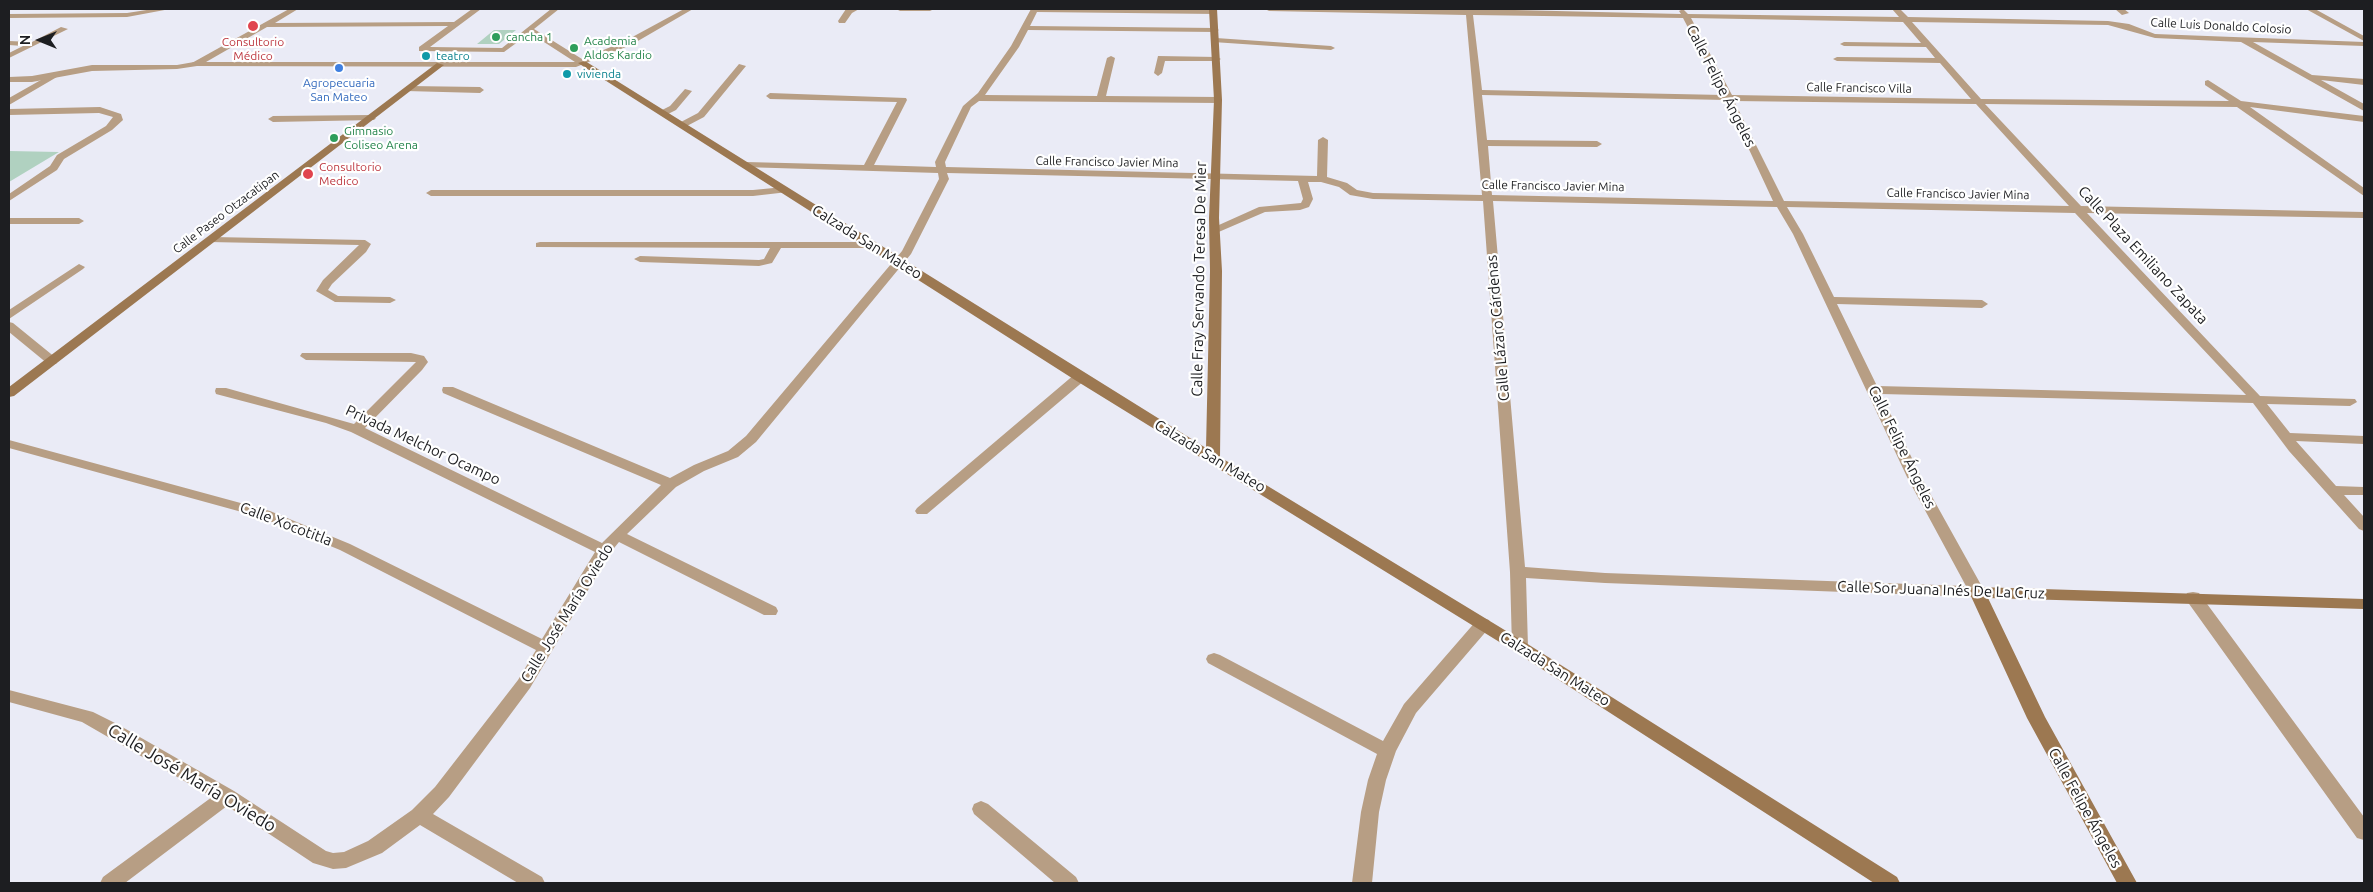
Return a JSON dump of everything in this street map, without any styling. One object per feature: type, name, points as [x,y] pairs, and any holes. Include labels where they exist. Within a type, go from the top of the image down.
[{"type":"main road","name":"Calle Fray Servando Teresa De Mier","points":[[1213,10],[1218,100],[1214,231],[1216,271],[1213,458]]},
{"type":"main road","name":"Calzada San Mateo","points":[[582,63],[1080,378],[1520,647],[1890,883]]},
{"type":"main road","name":"Calle Paseo Otzacatipan","points":[[9,393],[213,240],[440,65]]},
{"type":"main road","name":"Calle Sor Juana Inés De La Cruz","points":[[1978,592],[2193,597],[2364,604]]},
{"type":"main road","name":"Calle Felipe Ángeles","points":[[1978,592],[2036,718],[2127,883]]},
{"type":"street","points":[[9,16],[127,15],[166,9]]},
{"type":"street","points":[[194,64],[294,9]]},
{"type":"street","points":[[477,9],[466,13],[421,48],[504,50],[555,9]]},
{"type":"street","points":[[9,80],[32,79],[92,68],[177,67],[194,64],[569,65],[582,63],[628,43],[689,9]]},
{"type":"street","points":[[842,21],[849,12],[855,9]]},
{"type":"street","points":[[900,9],[930,9]]},
{"type":"street","points":[[899,262],[913,243],[944,179],[943,171],[940,167],[941,158],[967,106],[978,98],[1027,28],[1034,9],[1213,10]]},
{"type":"street","name":"Calle Luis Donaldo Colosio","points":[[1269,9],[1684,13],[1905,20],[2108,23],[2126,26],[2150,36],[2364,44]]},
{"type":"street","name":"Calle Plaza Emiliano Zapata","points":[[1896,9],[2079,210],[2257,400],[2286,437],[2364,526]]},
{"type":"street","points":[[2310,9],[2364,39]]},
{"type":"street","name":"Calle Lázaro Cárdenas","points":[[1470,11],[1483,142],[1518,572],[1520,647]]},
{"type":"street","name":"Calle Felipe Ángeles","points":[[1684,13],[1780,203],[1798,234],[1914,477],[1978,592]]},
{"type":"street","points":[[266,24],[453,24]]},
{"type":"street","points":[[1027,28],[1215,35],[1332,48]]},
{"type":"street","points":[[9,56],[64,29]]},
{"type":"street","name":"Calzada San Mateo","points":[[530,30],[582,63]]},
{"type":"street","points":[[2242,39],[2364,108]]},
{"type":"street","points":[[9,44],[34,44]]},
{"type":"street","points":[[1844,44],[1927,45]]},
{"type":"street","name":"Calle Paseo Otzacatipan","points":[[440,65],[458,50]]},
{"type":"street","points":[[1101,100],[1111,58]]},
{"type":"street","points":[[1158,73],[1161,58],[1217,59]]},
{"type":"street","points":[[1837,59],[1942,61]]},
{"type":"street","points":[[682,125],[701,115],[742,66]]},
{"type":"street","points":[[9,102],[58,74]]},
{"type":"street","points":[[2310,76],[2364,82]]},
{"type":"street","points":[[2208,82],[2364,193]]},
{"type":"street","points":[[408,89],[480,90]]},
{"type":"street","points":[[663,113],[673,108],[688,91]]},
{"type":"street","name":"Calle Francisco Villa","points":[[1477,92],[1980,102],[2240,104],[2270,106],[2364,119]]},
{"type":"street","points":[[770,96],[903,100],[867,169]]},
{"type":"street","points":[[978,98],[1218,100]]},
{"type":"street","points":[[9,112],[100,110],[118,116],[118,120],[109,128],[60,157],[54,168],[9,198]]},
{"type":"street","points":[[274,119],[371,118]]},
{"type":"street","points":[[1322,179],[1323,140]]},
{"type":"street","points":[[1483,142],[1597,144]]},
{"type":"street","name":"Calle Francisco Javier Mina","points":[[746,165],[1302,178],[1334,181],[1354,193],[1362,195],[2364,215]]},
{"type":"street","points":[[1214,231],[1268,208],[1300,207],[1304,205],[1308,199],[1302,178]]},
{"type":"street","points":[[431,193],[753,193],[784,190]]},
{"type":"street","points":[[9,221],[79,222]]},
{"type":"street","points":[[213,240],[361,242],[366,244],[362,250],[327,282],[322,291],[335,299],[390,300]]},
{"type":"street","points":[[540,245],[870,244]]},
{"type":"street","points":[[640,259],[759,263],[768,261],[778,245]]},
{"type":"street","name":"Calle José María Oviedo","points":[[9,696],[87,717],[111,729],[227,796],[320,857],[333,861],[360,855],[420,815],[442,792],[524,684],[604,550],[617,535],[671,484],[699,468],[733,454],[752,439],[899,262]]},
{"type":"street","points":[[9,315],[79,267]]},
{"type":"street","points":[[1829,300],[1982,304]]},
{"type":"street","points":[[9,326],[52,361]]},
{"type":"street","points":[[306,356],[411,357],[420,359],[422,362],[418,367],[356,429]]},
{"type":"street","points":[[922,510],[1080,378]]},
{"type":"street","points":[[448,390],[671,484]]},
{"type":"street","points":[[1874,390],[2350,402]]},
{"type":"street","name":"Privada Melchor Ocampo","points":[[221,391],[331,420],[356,429],[604,550]]},
{"type":"street","points":[[2286,437],[2364,440]]},
{"type":"street","name":"Calle Xocotitla","points":[[9,444],[265,514],[345,548],[546,648]]},
{"type":"street","points":[[2333,490],[2364,491]]},
{"type":"street","points":[[617,535],[770,612]]},
{"type":"street","name":"Calle Sor Juana Inés De La Cruz","points":[[1518,572],[1605,578],[1978,592]]},
{"type":"street","points":[[2193,597],[2364,832]]},
{"type":"street","points":[[1362,883],[1370,812],[1377,780],[1387,751],[1410,709],[1483,624]]},
{"type":"street","points":[[1214,659],[1387,751]]},
{"type":"street","points":[[110,883],[227,796]]},
{"type":"street","points":[[981,809],[1069,883]]},
{"type":"street","points":[[420,815],[535,883]]},
{"type":"green space","name":"cancha 1","points":[[494,30],[516,30],[499,44],[477,44]]},
{"type":"green space","points":[[9,151],[59,152],[9,182]]},
{"type":"place","name":"Consultorio Médico","points":[[253,26]]},
{"type":"place","name":"cancha 1","points":[[496,37]]},
{"type":"place","name":"Academia Aldos Kardio","points":[[574,48]]},
{"type":"place","name":"teatro","points":[[426,56]]},
{"type":"place","name":"Agropecuaria San Mateo","points":[[339,68]]},
{"type":"place","name":"vivienda","points":[[567,74]]},
{"type":"place","name":"Gimnasio Coliseo Arena","points":[[334,138]]},
{"type":"place","name":"Consultorio Medico","points":[[308,174]]}]
